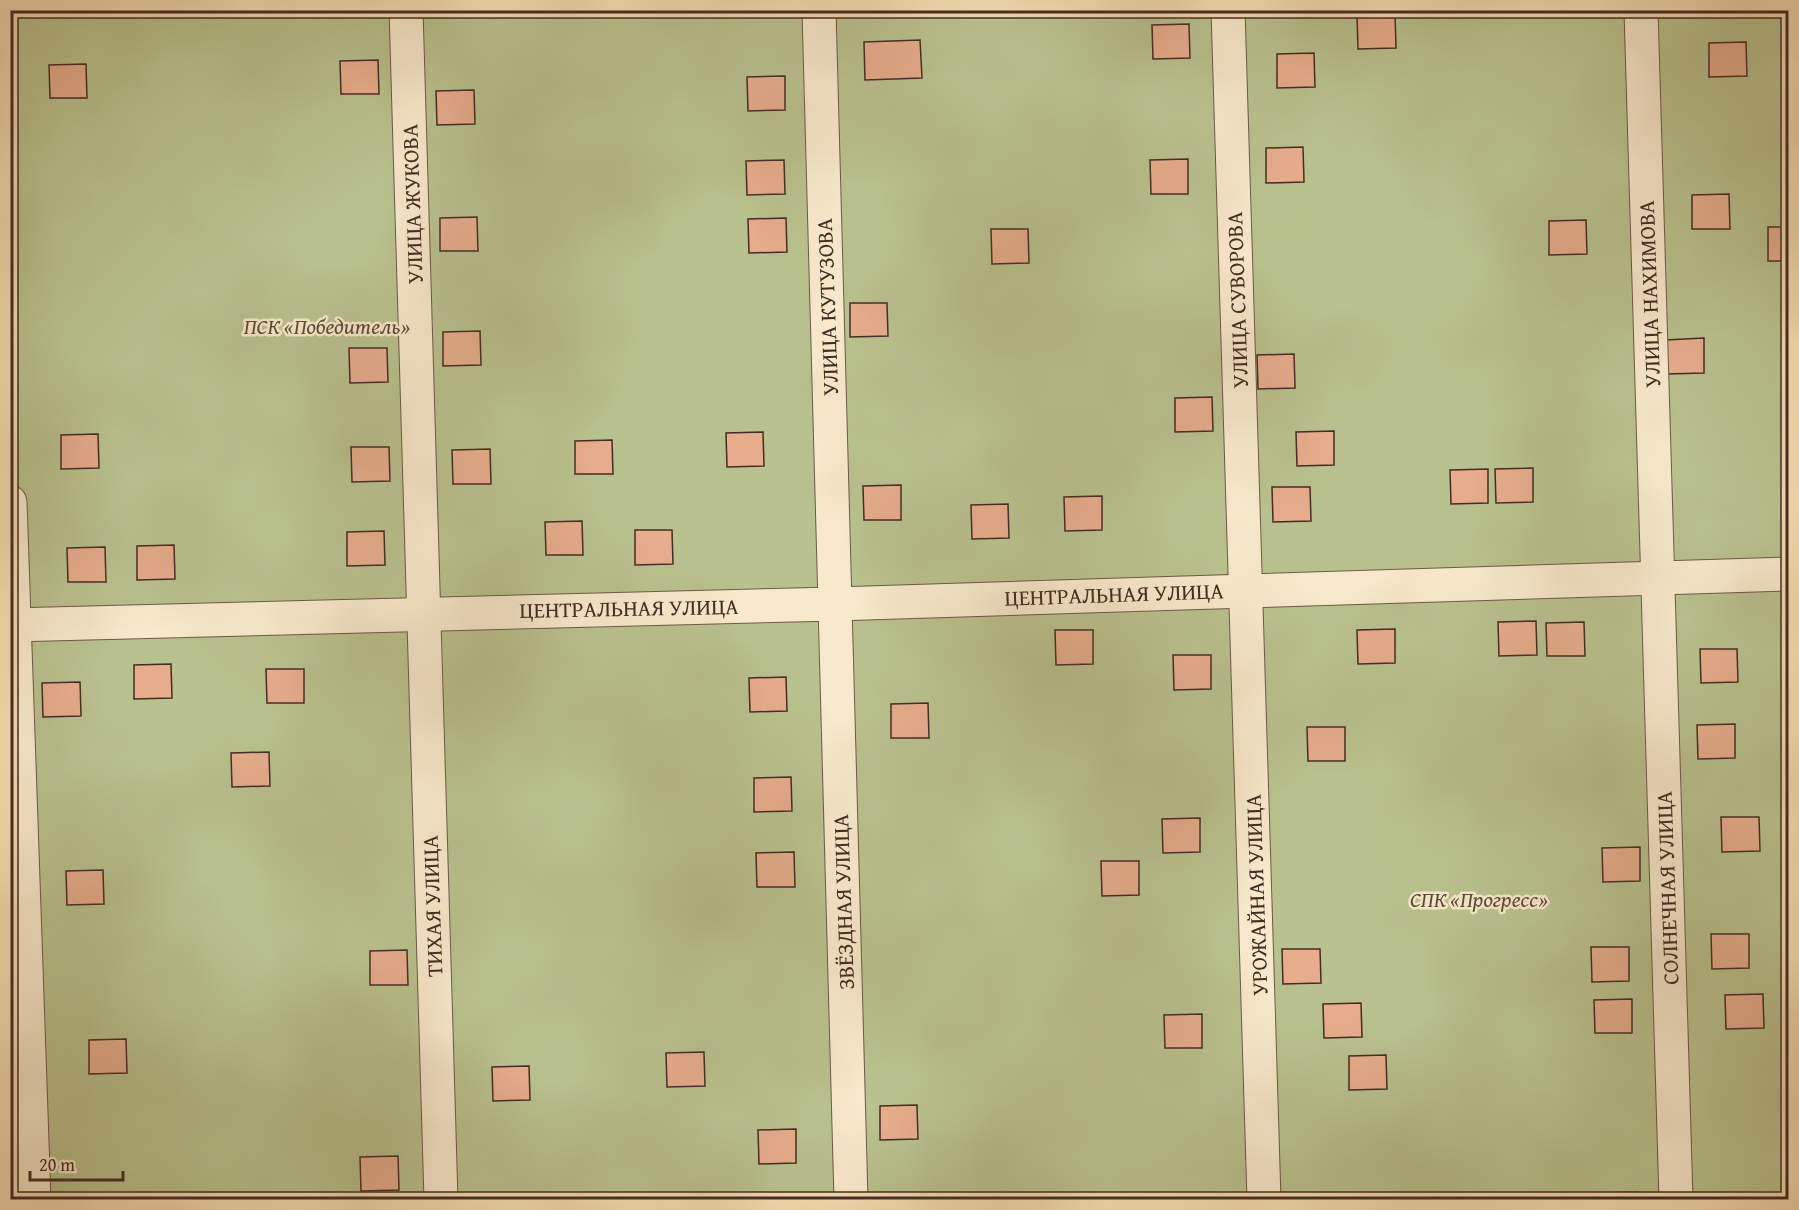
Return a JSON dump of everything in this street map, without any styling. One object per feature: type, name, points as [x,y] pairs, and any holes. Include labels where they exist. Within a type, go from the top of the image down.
[{"type":"street","name":"УЛИЦА ЖУКОВА","points":[[406,10],[423,613]]},
{"type":"street","name":"УЛИЦА КУТУЗОВА","points":[[819,10],[835,604]]},
{"type":"street","name":"УЛИЦА СУВОРОВА","points":[[1228,10],[1247,590]]},
{"type":"street","name":"УЛИЦА НАХИМОВА","points":[[1641,10],[1657,577]]},
{"type":"street","points":[[10,502],[12,625],[34,1200]]},
{"type":"street","name":"ЦЕНТРАЛЬНАЯ УЛИЦА","points":[[12,625],[835,604],[1788,574]]},
{"type":"street","name":"СОЛНЕЧНАЯ УЛИЦА","points":[[1657,577],[1676,1200]]},
{"type":"street","name":"УРОЖАЙНАЯ УЛИЦА","points":[[1247,590],[1264,1200]]},
{"type":"street","name":"ЗВЁЗДНАЯ УЛИЦА","points":[[835,604],[851,1200]]},
{"type":"street","name":"ТИХАЯ УЛИЦА","points":[[423,613],[441,1200]]},
{"type":"green space","points":[[10,11],[1788,11],[1788,1199],[11,1199]]},
{"type":"building","points":[[1395,14],[1396,48],[1358,49],[1357,15]]},
{"type":"building","points":[[1189,24],[1190,58],[1153,59],[1152,25]]},
{"type":"building","points":[[920,40],[922,78],[865,80],[864,42]]},
{"type":"building","points":[[1746,42],[1747,76],[1709,77],[1709,43]]},
{"type":"building","points":[[1314,53],[1315,87],[1277,88],[1277,54]]},
{"type":"building","points":[[378,60],[379,94],[341,94],[340,61]]},
{"type":"building","points":[[86,64],[87,98],[50,98],[49,65]]},
{"type":"building","points":[[785,76],[785,110],[748,111],[747,77]]},
{"type":"building","points":[[474,90],[475,124],[437,125],[436,91]]},
{"type":"building","points":[[1303,147],[1304,182],[1266,183],[1266,148]]},
{"type":"building","points":[[1188,159],[1188,194],[1151,194],[1150,160]]},
{"type":"building","points":[[784,160],[785,194],[747,195],[746,161]]},
{"type":"building","points":[[1729,194],[1730,229],[1692,229],[1692,195]]},
{"type":"building","points":[[477,217],[478,251],[440,251],[440,218]]},
{"type":"building","points":[[786,218],[787,252],[749,253],[748,219]]},
{"type":"building","points":[[1586,220],[1587,254],[1549,255],[1549,221]]},
{"type":"building","points":[[1768,227],[1788,227],[1788,261],[1768,261]]},
{"type":"building","points":[[991,229],[1028,229],[1029,263],[992,264]]},
{"type":"building","points":[[850,303],[887,303],[888,336],[850,337]]},
{"type":"building","points":[[480,331],[481,365],[443,366],[443,332]]},
{"type":"building","points":[[1704,338],[1704,373],[1667,374],[1666,340]]},
{"type":"building","points":[[349,348],[387,348],[388,382],[350,383]]},
{"type":"building","points":[[1294,354],[1295,388],[1258,389],[1257,355]]},
{"type":"building","points":[[1212,397],[1213,431],[1175,432],[1175,398]]},
{"type":"building","points":[[1334,431],[1334,465],[1297,466],[1296,432]]},
{"type":"building","points":[[763,432],[764,466],[727,467],[726,433]]},
{"type":"building","points":[[98,434],[99,468],[61,469],[61,435]]},
{"type":"building","points":[[612,440],[613,474],[575,474],[575,441]]},
{"type":"building","points":[[351,447],[389,447],[390,481],[352,482]]},
{"type":"building","points":[[490,449],[491,484],[453,484],[452,450]]},
{"type":"building","points":[[1533,468],[1533,502],[1496,503],[1495,469]]},
{"type":"building","points":[[1488,469],[1488,503],[1451,504],[1450,470]]},
{"type":"building","points":[[901,485],[901,520],[864,520],[863,486]]},
{"type":"building","points":[[1272,487],[1310,487],[1311,521],[1273,522]]},
{"type":"building","points":[[1102,496],[1102,530],[1065,531],[1064,497]]},
{"type":"building","points":[[1008,504],[1009,538],[972,539],[971,505]]},
{"type":"building","points":[[582,521],[583,555],[546,555],[545,522]]},
{"type":"building","points":[[635,530],[672,530],[673,564],[635,565]]},
{"type":"building","points":[[384,531],[385,565],[347,566],[347,532]]},
{"type":"building","points":[[174,545],[175,579],[137,580],[137,546]]},
{"type":"building","points":[[105,547],[106,582],[68,582],[67,548]]},
{"type":"building","points":[[1536,621],[1537,655],[1499,656],[1498,622]]},
{"type":"building","points":[[1584,622],[1585,656],[1547,656],[1546,623]]},
{"type":"building","points":[[1395,629],[1395,663],[1358,664],[1357,630]]},
{"type":"building","points":[[1055,630],[1093,630],[1093,664],[1056,665]]},
{"type":"building","points":[[1700,649],[1737,649],[1738,682],[1701,683]]},
{"type":"building","points":[[1173,655],[1211,655],[1211,689],[1174,690]]},
{"type":"building","points":[[171,664],[172,698],[134,699],[134,665]]},
{"type":"building","points":[[266,669],[304,669],[304,703],[267,703]]},
{"type":"building","points":[[786,677],[787,711],[750,712],[749,678]]},
{"type":"building","points":[[80,682],[81,716],[43,717],[42,683]]},
{"type":"building","points":[[928,703],[929,738],[891,738],[891,704]]},
{"type":"building","points":[[1735,724],[1735,758],[1698,759],[1697,725]]},
{"type":"building","points":[[1307,727],[1345,727],[1345,761],[1308,761]]},
{"type":"building","points":[[269,752],[270,786],[232,787],[231,753]]},
{"type":"building","points":[[791,777],[792,811],[754,812],[754,778]]},
{"type":"building","points":[[1721,817],[1759,817],[1760,851],[1722,852]]},
{"type":"building","points":[[1200,818],[1200,852],[1163,853],[1162,819]]},
{"type":"building","points":[[1640,847],[1640,881],[1603,882],[1602,848]]},
{"type":"building","points":[[794,852],[795,887],[757,887],[756,853]]},
{"type":"building","points":[[1101,861],[1139,861],[1139,895],[1102,896]]},
{"type":"building","points":[[103,870],[104,904],[67,905],[66,871]]},
{"type":"building","points":[[1711,934],[1749,934],[1749,968],[1712,969]]},
{"type":"building","points":[[1591,947],[1629,947],[1629,981],[1592,982]]},
{"type":"building","points":[[1282,949],[1320,949],[1321,983],[1283,984]]},
{"type":"building","points":[[407,950],[408,985],[370,985],[370,951]]},
{"type":"building","points":[[1763,994],[1764,1028],[1726,1029],[1725,995]]},
{"type":"building","points":[[1632,999],[1632,1033],[1595,1033],[1594,1000]]},
{"type":"building","points":[[1361,1003],[1362,1037],[1324,1038],[1323,1004]]},
{"type":"building","points":[[1202,1014],[1202,1048],[1165,1048],[1164,1015]]},
{"type":"building","points":[[126,1039],[127,1073],[89,1074],[89,1040]]},
{"type":"building","points":[[704,1052],[705,1086],[667,1087],[666,1053]]},
{"type":"building","points":[[1386,1055],[1387,1089],[1349,1090],[1349,1056]]},
{"type":"building","points":[[529,1066],[530,1100],[493,1101],[492,1067]]},
{"type":"building","points":[[917,1105],[918,1139],[880,1140],[880,1106]]},
{"type":"building","points":[[796,1129],[796,1163],[759,1164],[758,1130]]},
{"type":"building","points":[[398,1156],[399,1190],[361,1191],[360,1157]]},
{"type":"building","points":[[1638,1192],[1638,1200],[1601,1200],[1601,1193]]},
{"type":"park label","name":"ПСК «Победитель»","points":[[327,326]]},
{"type":"park label","name":"СПК «Прогресс»","points":[[1479,899]]}]
